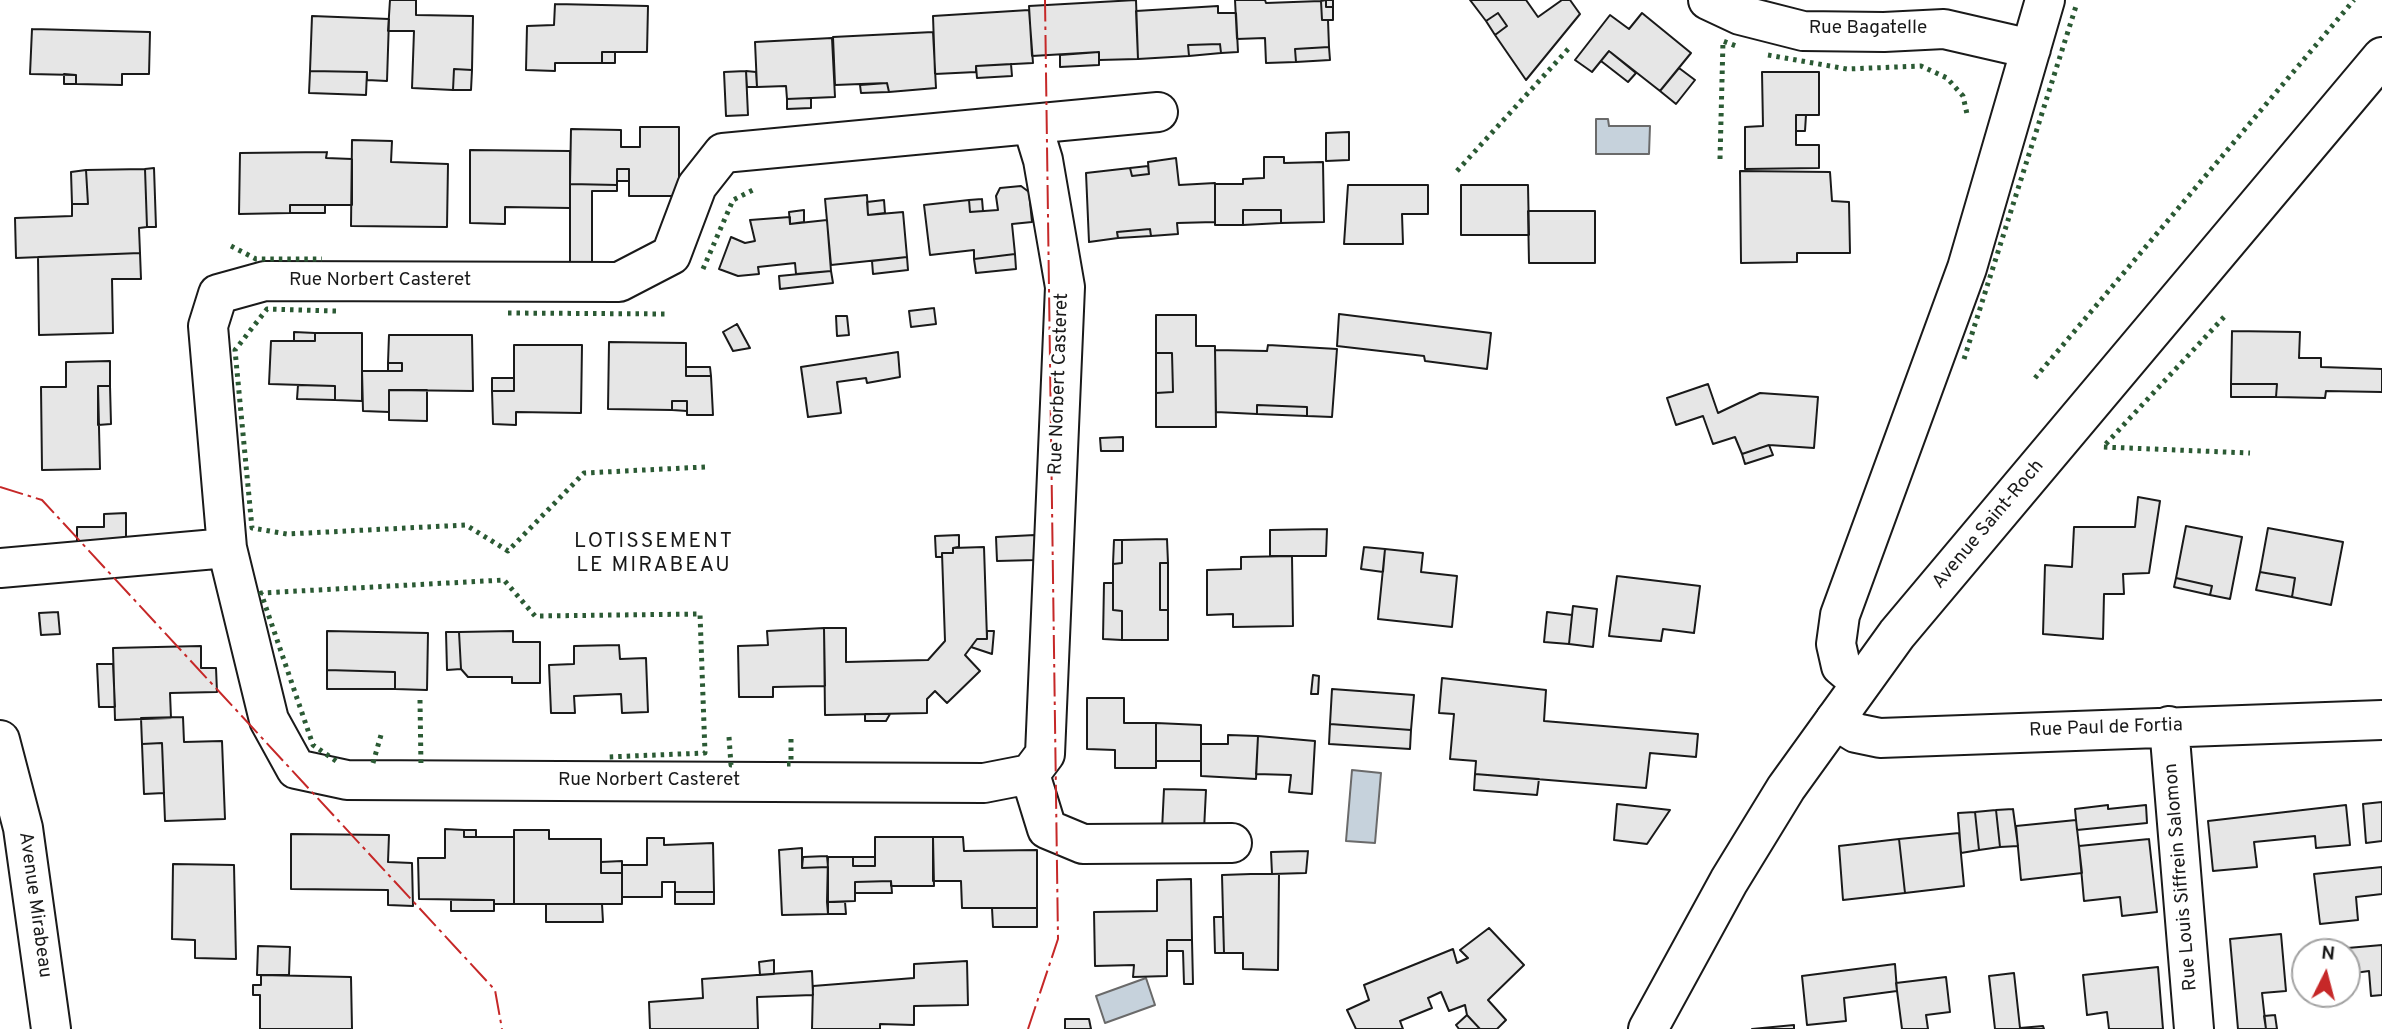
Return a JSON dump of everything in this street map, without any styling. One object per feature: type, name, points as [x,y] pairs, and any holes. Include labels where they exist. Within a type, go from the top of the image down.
[{"type":"street","name":"Rue Bagatelle","points":[[1708,0],[1740,15],[1803,31],[1884,32],[1944,29],[2031,49]]},
{"type":"street","points":[[1861,683],[1841,666],[1836,644],[1840,615],[1967,268],[2045,0]]},
{"type":"street","name":"Avenue Saint-Roch","points":[[1648,1029],[1729,881],[1786,788],[1897,634],[2382,57]]},
{"type":"street","points":[[1032,124],[1158,112]]},
{"type":"street","name":"Rue Norbert Casteret","points":[[1032,124],[1043,160],[1065,287],[1045,754],[1030,774],[984,783],[347,780],[296,769],[269,720],[227,548],[208,326],[218,294],[265,281],[619,282],[671,254],[697,186],[723,153],[1032,124]]},
{"type":"street","points":[[0,568],[227,548]]},
{"type":"street","name":"Rue Paul de Fortia","points":[[1835,720],[1856,733],[1881,738],[2382,720]]},
{"type":"street","name":"Rue Louis Siffrein Salomon","points":[[2169,726],[2194,1029]]},
{"type":"street","name":"Avenue Mirabeau","points":[[0,740],[23,828],[51,1029]]},
{"type":"street","points":[[1030,774],[1047,829],[1083,844],[1232,843]]},
{"type":"shaded area","points":[[1596,119],[1608,119],[1609,126],[1650,126],[1649,154],[1596,154]]},
{"type":"shaded area","points":[[1352,770],[1381,773],[1375,843],[1346,841]]},
{"type":"shaded area","points":[[1146,978],[1155,1005],[1105,1023],[1096,996]]},
{"type":"building","points":[[390,0],[416,0],[416,15],[473,16],[472,70],[454,69],[453,90],[412,88],[414,31],[388,31]]},
{"type":"building","points":[[1136,0],[1138,59],[1099,60],[1099,52],[1032,56],[1029,6]]},
{"type":"building","points":[[1235,0],[1265,0],[1266,3],[1321,1],[1322,20],[1328,20],[1329,47],[1295,49],[1296,62],[1266,63],[1265,38],[1237,39]]},
{"type":"building","points":[[1326,0],[1326,7],[1333,7],[1333,20],[1322,20],[1321,1]]},
{"type":"building","points":[[1326,0],[1333,0],[1333,7],[1326,7]]},
{"type":"building","points":[[1470,0],[1526,0],[1538,17],[1562,0],[1570,0],[1580,14],[1526,80],[1495,35],[1507,26],[1498,13],[1486,21]]},
{"type":"building","points":[[555,4],[648,6],[647,52],[602,52],[602,63],[555,63],[555,71],[526,70],[527,26],[554,25]]},
{"type":"building","points":[[1218,6],[1218,13],[1236,13],[1238,52],[1221,53],[1220,44],[1188,45],[1189,56],[1138,59],[1136,11]]},
{"type":"building","points":[[1029,10],[1033,63],[976,66],[976,72],[935,74],[933,16]]},
{"type":"building","points":[[1498,13],[1507,26],[1495,35],[1486,21]]},
{"type":"building","points":[[1642,13],[1691,53],[1660,91],[1609,51],[1592,72],[1575,60],[1610,15],[1629,29]]},
{"type":"building","points":[[312,16],[389,19],[387,81],[367,80],[367,72],[310,71]]},
{"type":"building","points":[[32,29],[150,32],[149,74],[122,74],[122,85],[76,84],[76,75],[30,74]]},
{"type":"building","points":[[933,32],[936,88],[889,92],[887,83],[835,85],[833,37]]},
{"type":"building","points":[[832,38],[835,97],[787,99],[786,86],[757,87],[755,42]]},
{"type":"building","points":[[1220,44],[1221,53],[1189,56],[1188,45]]},
{"type":"building","points":[[1329,47],[1330,60],[1296,62],[1295,49]]},
{"type":"building","points":[[1609,51],[1636,73],[1628,82],[1601,61]]},
{"type":"building","points":[[602,52],[615,52],[615,63],[602,63]]},
{"type":"building","points":[[1099,52],[1099,65],[1060,67],[1060,55]]},
{"type":"building","points":[[1011,64],[1012,76],[977,78],[976,66]]},
{"type":"building","points":[[1679,68],[1695,80],[1676,104],[1660,91]]},
{"type":"building","points":[[454,69],[472,70],[471,90],[453,90]]},
{"type":"building","points":[[310,71],[367,72],[366,95],[309,93]]},
{"type":"building","points":[[746,71],[756,72],[757,87],[747,87]]},
{"type":"building","points":[[746,71],[748,115],[726,116],[724,72]]},
{"type":"building","points":[[1762,72],[1819,72],[1819,115],[1796,115],[1796,145],[1819,145],[1819,168],[1745,169],[1745,127],[1763,126]]},
{"type":"building","points":[[64,74],[76,75],[76,84],[64,84]]},
{"type":"building","points":[[887,83],[889,92],[861,93],[860,85]]},
{"type":"building","points":[[811,98],[811,108],[787,109],[787,99]]},
{"type":"building","points":[[1796,115],[1806,115],[1805,131],[1796,131]]},
{"type":"building","points":[[640,127],[679,127],[679,196],[629,196],[629,169],[617,169],[617,185],[570,184],[571,129],[621,130],[621,147],[640,147]]},
{"type":"building","points":[[1349,132],[1349,160],[1326,161],[1326,133]]},
{"type":"building","points":[[352,140],[392,141],[391,162],[448,164],[447,227],[351,226]]},
{"type":"building","points":[[470,150],[570,151],[570,208],[505,207],[505,224],[470,223]]},
{"type":"building","points":[[327,152],[326,158],[352,159],[352,205],[290,205],[290,213],[239,214],[240,153]]},
{"type":"building","points":[[1264,157],[1284,157],[1284,163],[1323,162],[1324,222],[1281,223],[1281,210],[1243,210],[1243,225],[1215,225],[1215,184],[1243,184],[1243,179],[1264,178]]},
{"type":"building","points":[[1176,158],[1179,185],[1215,183],[1215,222],[1177,223],[1178,234],[1151,236],[1150,229],[1117,232],[1118,238],[1089,242],[1086,173],[1130,168],[1132,176],[1149,174],[1148,162]]},
{"type":"building","points":[[1148,166],[1149,174],[1132,176],[1130,168]]},
{"type":"building","points":[[154,168],[156,227],[147,227],[145,169]]},
{"type":"building","points":[[145,169],[147,227],[139,228],[140,253],[16,258],[15,218],[72,216],[72,204],[88,204],[86,170]]},
{"type":"building","points":[[617,169],[629,169],[629,181],[617,181]]},
{"type":"building","points":[[86,170],[88,204],[72,204],[71,172]]},
{"type":"building","points":[[1740,171],[1830,172],[1832,201],[1849,202],[1850,253],[1797,253],[1797,262],[1741,263]]},
{"type":"building","points":[[570,184],[617,185],[617,191],[592,191],[592,263],[570,263]]},
{"type":"building","points":[[1348,185],[1428,185],[1428,214],[1402,214],[1403,244],[1344,244]]},
{"type":"building","points":[[1461,185],[1528,185],[1529,235],[1461,235]]},
{"type":"building","points":[[1021,186],[1029,192],[1032,222],[1012,224],[1015,254],[974,259],[974,250],[930,255],[924,205],[969,200],[970,212],[998,210],[996,196],[1000,188]]},
{"type":"building","points":[[867,195],[868,215],[903,212],[907,257],[831,265],[825,199]]},
{"type":"building","points":[[982,199],[983,211],[970,212],[969,200]]},
{"type":"building","points":[[884,200],[885,213],[868,215],[867,202]]},
{"type":"building","points":[[290,205],[325,205],[325,213],[290,213]]},
{"type":"building","points":[[804,210],[804,222],[790,224],[789,212]]},
{"type":"building","points":[[1243,210],[1281,210],[1281,223],[1243,225]]},
{"type":"building","points":[[1528,211],[1595,211],[1595,263],[1529,263]]},
{"type":"building","points":[[790,217],[790,224],[827,220],[831,271],[796,274],[795,263],[758,267],[759,274],[738,276],[719,269],[731,237],[745,243],[755,241],[750,220]]},
{"type":"building","points":[[1150,229],[1151,236],[1118,238],[1117,232]]},
{"type":"building","points":[[140,253],[141,279],[112,279],[113,333],[39,335],[38,257]]},
{"type":"building","points":[[1015,254],[1016,269],[976,273],[974,259]]},
{"type":"building","points":[[907,257],[908,270],[873,274],[872,261]]},
{"type":"building","points":[[831,271],[833,283],[780,289],[779,276]]},
{"type":"building","points":[[934,308],[936,324],[911,327],[909,311]]},
{"type":"building","points":[[1339,314],[1491,333],[1487,369],[1425,361],[1424,356],[1337,346]]},
{"type":"building","points":[[1156,315],[1196,315],[1196,346],[1215,346],[1216,427],[1156,427],[1156,393],[1173,392],[1172,353],[1156,353]]},
{"type":"building","points":[[836,316],[847,316],[849,335],[837,336]]},
{"type":"building","points":[[737,324],[750,348],[733,351],[723,332]]},
{"type":"building","points":[[2232,331],[2300,332],[2299,358],[2321,358],[2321,367],[2382,369],[2382,392],[2326,391],[2325,398],[2276,397],[2277,384],[2231,384]]},
{"type":"building","points":[[294,332],[315,333],[315,341],[294,341]]},
{"type":"building","points":[[315,333],[362,333],[362,401],[335,400],[335,386],[269,384],[271,341],[315,341]]},
{"type":"building","points":[[389,335],[472,335],[473,391],[389,390],[389,412],[363,411],[362,371],[402,371],[402,363],[388,363]]},
{"type":"building","points":[[609,342],[686,343],[686,376],[711,376],[713,415],[687,415],[687,401],[672,401],[672,410],[608,409]]},
{"type":"building","points":[[514,345],[582,345],[581,413],[516,412],[516,425],[493,424],[492,391],[514,391]]},
{"type":"building","points":[[1268,345],[1337,349],[1332,417],[1307,416],[1307,407],[1257,405],[1257,414],[1216,412],[1215,350],[1267,351]]},
{"type":"building","points":[[898,352],[900,377],[867,383],[866,378],[837,382],[841,413],[808,417],[801,367]]},
{"type":"building","points":[[1156,353],[1172,353],[1173,392],[1156,393]]},
{"type":"building","points":[[110,361],[110,386],[98,386],[100,469],[42,470],[41,387],[66,387],[66,362]]},
{"type":"building","points":[[388,363],[402,363],[402,371],[388,371]]},
{"type":"building","points":[[686,367],[710,367],[711,376],[686,376]]},
{"type":"building","points":[[492,378],[514,378],[514,391],[492,391]]},
{"type":"building","points":[[1708,384],[1718,413],[1760,393],[1818,397],[1814,448],[1769,445],[1742,454],[1735,437],[1713,444],[1703,416],[1676,425],[1667,398]]},
{"type":"building","points":[[2231,384],[2277,384],[2276,397],[2231,397]]},
{"type":"building","points":[[298,385],[335,386],[335,400],[297,399]]},
{"type":"building","points":[[98,386],[110,386],[111,424],[98,425]]},
{"type":"building","points":[[389,390],[427,390],[427,421],[389,420]]},
{"type":"building","points":[[672,401],[687,401],[687,411],[672,410]]},
{"type":"building","points":[[1257,405],[1307,407],[1307,416],[1257,414]]},
{"type":"building","points":[[1123,437],[1123,451],[1101,451],[1100,438]]},
{"type":"building","points":[[1769,445],[1773,455],[1745,464],[1742,454]]},
{"type":"building","points":[[2138,497],[2160,501],[2149,573],[2123,574],[2124,594],[2104,594],[2103,639],[2043,634],[2045,565],[2072,567],[2074,527],[2135,527]]},
{"type":"building","points":[[126,513],[126,544],[77,544],[77,527],[104,527],[104,514]]},
{"type":"building","points":[[2186,526],[2242,537],[2230,599],[2210,595],[2212,586],[2176,578]]},
{"type":"building","points":[[2268,528],[2343,542],[2331,605],[2292,597],[2295,578],[2260,572]]},
{"type":"building","points":[[1327,529],[1326,556],[1270,556],[1270,530]]},
{"type":"building","points":[[959,535],[959,547],[953,548],[953,553],[942,553],[942,557],[936,557],[935,536]]},
{"type":"building","points":[[1035,535],[1036,560],[997,561],[996,537]]},
{"type":"building","points":[[1167,539],[1168,563],[1160,563],[1160,610],[1168,610],[1168,640],[1122,640],[1122,611],[1113,610],[1113,564],[1122,563],[1122,540]]},
{"type":"building","points":[[1114,540],[1122,540],[1122,563],[1113,564]]},
{"type":"building","points":[[984,547],[987,639],[977,639],[965,655],[980,671],[947,703],[935,691],[927,699],[927,713],[825,715],[824,628],[846,628],[846,662],[928,660],[945,641],[942,553],[953,553],[953,548]]},
{"type":"building","points":[[1364,547],[1385,549],[1383,572],[1361,569]]},
{"type":"building","points":[[1385,549],[1423,553],[1421,572],[1457,576],[1452,627],[1378,619]]},
{"type":"building","points":[[1292,556],[1293,626],[1233,627],[1233,614],[1207,615],[1207,570],[1241,569],[1241,557]]},
{"type":"building","points":[[1160,563],[1168,563],[1168,610],[1160,610]]},
{"type":"building","points":[[2260,572],[2295,578],[2292,597],[2256,590]]},
{"type":"building","points":[[1617,576],[1700,586],[1694,633],[1663,629],[1661,641],[1609,636]]},
{"type":"building","points":[[2176,578],[2212,586],[2210,595],[2174,587]]},
{"type":"building","points":[[1104,583],[1113,583],[1113,610],[1122,611],[1122,640],[1103,639]]},
{"type":"building","points":[[1573,606],[1597,609],[1593,647],[1569,644]]},
{"type":"building","points":[[58,612],[60,634],[41,635],[39,613]]},
{"type":"building","points":[[1547,612],[1572,615],[1569,644],[1544,642]]},
{"type":"building","points":[[824,628],[825,686],[773,687],[773,697],[739,697],[738,646],[768,645],[767,631]]},
{"type":"building","points":[[327,631],[428,633],[427,690],[395,689],[395,672],[327,670]]},
{"type":"building","points":[[513,631],[513,642],[540,642],[540,683],[512,683],[512,677],[468,677],[461,669],[459,632]]},
{"type":"building","points":[[987,631],[994,631],[992,654],[971,647],[977,639],[987,639]]},
{"type":"building","points":[[446,632],[459,632],[461,669],[447,670]]},
{"type":"building","points":[[619,645],[620,659],[646,658],[648,712],[622,713],[621,694],[574,696],[575,713],[551,713],[549,665],[574,664],[574,646]]},
{"type":"building","points":[[201,646],[201,668],[216,668],[217,692],[170,693],[171,718],[115,720],[113,648]]},
{"type":"building","points":[[97,664],[113,664],[115,707],[99,707]]},
{"type":"building","points":[[327,670],[395,672],[395,689],[327,689]]},
{"type":"building","points":[[1313,675],[1319,676],[1318,694],[1311,694]]},
{"type":"building","points":[[1442,678],[1546,690],[1544,721],[1698,734],[1696,757],[1650,753],[1646,788],[1475,774],[1476,761],[1450,759],[1454,714],[1439,713]]},
{"type":"building","points":[[1332,689],[1414,695],[1411,730],[1330,724]]},
{"type":"building","points":[[1087,698],[1124,698],[1124,723],[1156,723],[1156,768],[1115,768],[1115,750],[1087,749]]},
{"type":"building","points":[[865,714],[890,714],[886,721],[865,721]]},
{"type":"building","points":[[183,717],[184,742],[222,741],[225,819],[165,821],[162,743],[142,744],[141,718]]},
{"type":"building","points":[[1156,723],[1201,725],[1201,761],[1156,761]]},
{"type":"building","points":[[1330,724],[1411,730],[1410,749],[1329,744]]},
{"type":"building","points":[[1228,735],[1258,736],[1256,779],[1201,776],[1201,744],[1228,744]]},
{"type":"building","points":[[1258,736],[1315,741],[1312,794],[1289,792],[1291,775],[1256,774]]},
{"type":"building","points":[[162,743],[164,793],[144,794],[142,744]]},
{"type":"building","points":[[1475,774],[1539,779],[1537,795],[1474,790]]},
{"type":"building","points":[[1164,789],[1206,790],[1204,830],[1162,830]]},
{"type":"building","points":[[2382,802],[2382,841],[2366,843],[2363,804]]},
{"type":"building","points":[[1617,804],[1670,810],[1647,844],[1614,840]]},
{"type":"building","points":[[2108,805],[2108,809],[2146,805],[2147,823],[2077,830],[2075,809]]},
{"type":"building","points":[[2346,805],[2350,845],[2316,848],[2315,836],[2254,842],[2257,867],[2213,871],[2208,821]]},
{"type":"building","points":[[2013,809],[2018,846],[2000,847],[1996,810]]},
{"type":"building","points":[[1996,810],[2000,847],[1979,850],[1975,812]]},
{"type":"building","points":[[1975,812],[1979,850],[1961,853],[1958,813]]},
{"type":"building","points":[[2076,820],[2082,873],[2021,880],[2016,826]]},
{"type":"building","points":[[445,829],[464,830],[464,837],[514,837],[514,904],[494,904],[494,900],[419,899],[418,858],[445,858]]},
{"type":"building","points":[[464,830],[476,830],[476,837],[464,837]]},
{"type":"building","points":[[514,830],[549,830],[549,839],[601,839],[601,873],[622,873],[622,904],[514,904]]},
{"type":"building","points":[[1959,833],[1964,886],[1905,893],[1899,839]]},
{"type":"building","points":[[291,834],[389,835],[388,862],[412,863],[413,906],[388,905],[388,890],[291,889]]},
{"type":"building","points":[[875,837],[933,837],[934,886],[891,886],[891,881],[855,882],[855,901],[827,902],[828,857],[853,857],[853,866],[875,866]]},
{"type":"building","points":[[933,837],[963,837],[964,851],[1037,850],[1037,908],[962,908],[961,881],[933,881]]},
{"type":"building","points":[[647,838],[664,838],[664,845],[713,843],[714,892],[675,892],[675,882],[662,882],[662,897],[622,897],[622,865],[647,865]]},
{"type":"building","points":[[1899,839],[1905,893],[1843,900],[1839,846]]},
{"type":"building","points":[[2149,839],[2157,912],[2122,916],[2120,897],[2084,901],[2079,846]]},
{"type":"building","points":[[802,848],[802,868],[828,867],[828,914],[782,915],[779,850]]},
{"type":"building","points":[[1308,851],[1306,873],[1272,874],[1271,852]]},
{"type":"building","points":[[827,856],[828,867],[802,868],[803,857]]},
{"type":"building","points":[[853,857],[875,857],[875,866],[853,866]]},
{"type":"building","points":[[622,861],[622,873],[601,873],[601,862]]},
{"type":"building","points":[[173,864],[234,865],[236,959],[195,958],[195,940],[172,939]]},
{"type":"building","points":[[2382,867],[2382,894],[2356,897],[2358,920],[2320,924],[2314,874]]},
{"type":"building","points":[[1279,874],[1278,970],[1243,969],[1243,953],[1224,953],[1222,875]]},
{"type":"building","points":[[1191,879],[1192,940],[1167,940],[1167,976],[1133,977],[1134,965],[1095,966],[1094,912],[1157,911],[1157,880]]},
{"type":"building","points":[[891,881],[892,893],[855,893],[855,882]]},
{"type":"building","points":[[675,892],[714,892],[714,904],[675,904]]},
{"type":"building","points":[[451,900],[494,900],[494,911],[451,911]]},
{"type":"building","points":[[827,902],[845,902],[846,914],[828,914]]},
{"type":"building","points":[[546,904],[602,904],[603,922],[546,922]]},
{"type":"building","points":[[992,908],[1037,908],[1037,927],[993,927]]},
{"type":"building","points":[[1214,917],[1223,917],[1224,953],[1215,953]]},
{"type":"building","points":[[1489,928],[1524,965],[1488,1000],[1506,1020],[1497,1029],[1480,1029],[1467,1015],[1465,1005],[1449,1011],[1441,992],[1428,998],[1432,1008],[1400,1021],[1403,1029],[1356,1029],[1347,1010],[1369,1000],[1364,985],[1453,949],[1457,963],[1468,958],[1460,950]]},
{"type":"building","points":[[2281,934],[2286,991],[2262,993],[2266,1029],[2238,1029],[2230,939]]},
{"type":"building","points":[[1167,940],[1192,940],[1193,984],[1184,984],[1183,951],[1167,951]]},
{"type":"building","points":[[2382,945],[2382,995],[2371,996],[2369,971],[2361,972],[2361,947]]},
{"type":"building","points":[[258,946],[290,947],[289,975],[257,975]]},
{"type":"building","points":[[774,960],[774,974],[760,975],[759,962]]},
{"type":"building","points":[[967,961],[968,1005],[914,1006],[914,1025],[880,1024],[880,1029],[812,1029],[813,986],[914,978],[914,964]]},
{"type":"building","points":[[1895,964],[1897,991],[1844,998],[1846,1021],[1807,1025],[1802,976]]},
{"type":"building","points":[[2158,967],[2163,1029],[2109,1029],[2107,1012],[2087,1015],[2083,975]]},
{"type":"building","points":[[812,971],[813,995],[757,997],[758,1029],[650,1029],[649,1002],[703,998],[702,979]]},
{"type":"building","points":[[2014,973],[2020,1028],[2043,1026],[2044,1029],[1995,1029],[1989,976]]},
{"type":"building","points":[[261,975],[351,977],[352,1029],[260,1029],[260,995],[253,995],[253,985],[261,985]]},
{"type":"building","points":[[1946,977],[1950,1012],[1926,1015],[1928,1029],[1902,1029],[1896,983]]},
{"type":"building","points":[[1467,1015],[1480,1029],[1459,1029],[1456,1025]]},
{"type":"building","points":[[2275,1015],[2277,1029],[2266,1029],[2264,1016]]},
{"type":"building","points":[[1065,1019],[1089,1019],[1091,1029],[1065,1029]]},
{"type":"building","points":[[1794,1025],[1794,1029],[1752,1029]]},
{"type":"hedge","points":[[2035,378],[2354,0]]},
{"type":"hedge","points":[[1964,359],[2077,3]]},
{"type":"hedge","points":[[1720,159],[1723,41],[1739,47]]},
{"type":"hedge","points":[[1457,171],[1570,47]]},
{"type":"hedge","points":[[1768,55],[1847,69],[1921,66],[1947,78],[1963,96],[1967,114]]},
{"type":"hedge","points":[[703,269],[733,200],[755,189]]},
{"type":"hedge","points":[[231,246],[256,259],[322,259]]},
{"type":"hedge","points":[[336,311],[267,309],[235,350],[252,528],[287,534],[466,525],[508,551],[584,473],[705,467]]},
{"type":"hedge","points":[[508,313],[669,314]]},
{"type":"hedge","points":[[2224,317],[2103,447],[2250,453]]},
{"type":"hedge","points":[[336,761],[313,745],[261,593],[504,580],[535,616],[700,614],[705,753],[607,757]]},
{"type":"hedge","points":[[420,700],[421,767]]},
{"type":"hedge","points":[[373,763],[381,735]]},
{"type":"hedge","points":[[729,737],[731,765],[735,765]]},
{"type":"hedge","points":[[787,764],[791,764],[791,737]]},
{"type":"power","points":[[1028,1029],[1058,939],[1045,0]]},
{"type":"power","points":[[0,487],[42,500],[495,990],[502,1029]]},
{"type":"district","name":"LOTISSEMENT LE MIRABEAU","points":[[654,555]]}]
